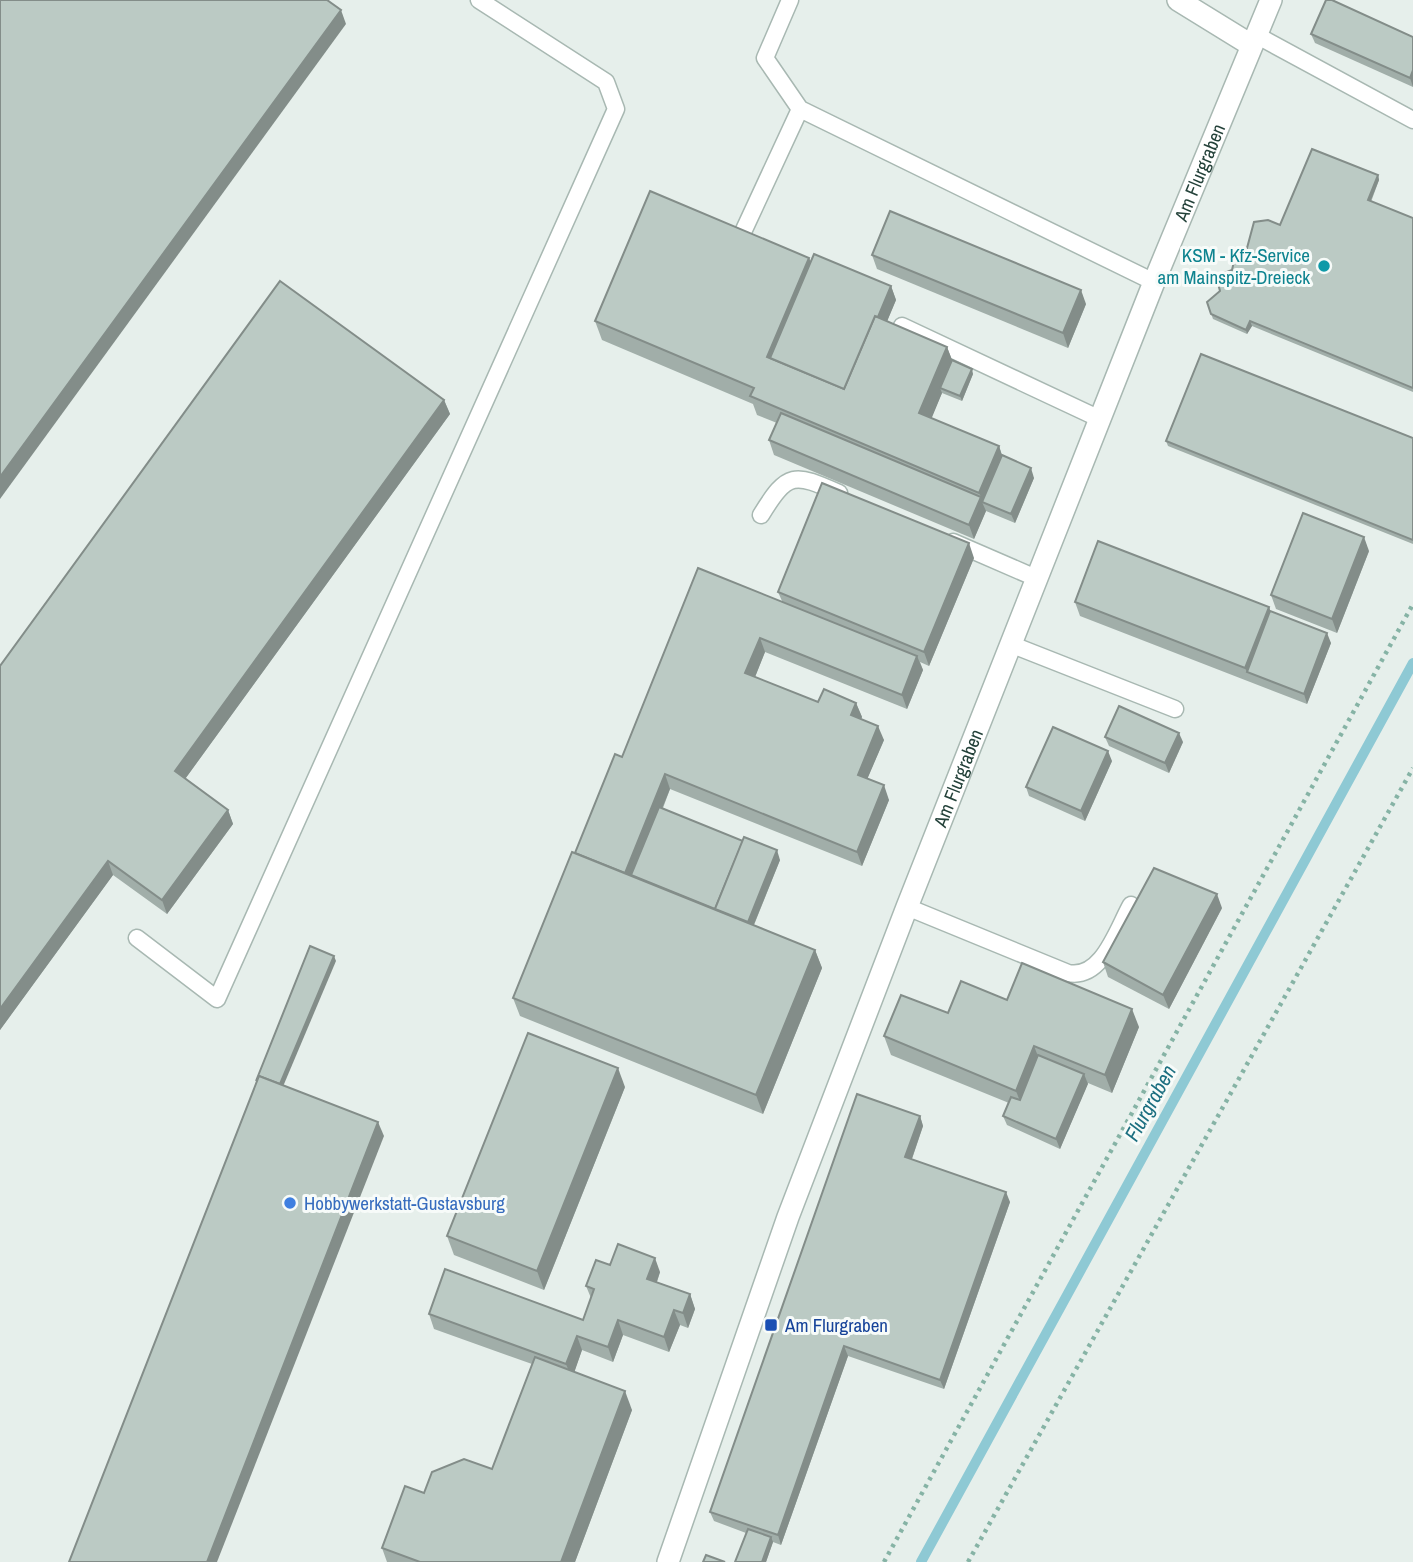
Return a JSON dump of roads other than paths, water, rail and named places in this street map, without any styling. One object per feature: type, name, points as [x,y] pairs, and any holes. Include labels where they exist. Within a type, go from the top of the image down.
[{"type":"street","points":[[1178,0],[1253,40]]},
{"type":"street","name":"Am Flurgraben","points":[[668,1562],[788,1217],[907,906],[1154,282],[1270,0]]},
{"type":"lane","points":[[137,938],[217,999],[616,109],[606,82],[479,0]]},
{"type":"lane","points":[[790,0],[765,58],[800,109],[1154,282]]},
{"type":"lane","points":[[1253,40],[1413,120]]},
{"type":"lane","points":[[743,232],[800,109]]},
{"type":"lane","points":[[902,326],[1100,419]]},
{"type":"lane","points":[[761,515],[772,496],[786,482],[795,478],[806,478],[857,500]]},
{"type":"lane","points":[[934,534],[1037,578]]},
{"type":"lane","points":[[1010,644],[1175,709]]},
{"type":"lane","points":[[907,906],[1078,975],[1092,970],[1105,954],[1131,905]]},
{"type":"waterway","name":"Flurgraben","points":[[921,1562],[1413,663]]},
{"type":"place","name":"KSM - Kfz-Service am Mainspitz-Dreieck","points":[[1324,266]]},
{"type":"place","name":"Hobbywerkstatt-Gustavsburg","points":[[290,1203]]},
{"type":"place","name":"Am Flurgraben","points":[[771,1325]]}]
